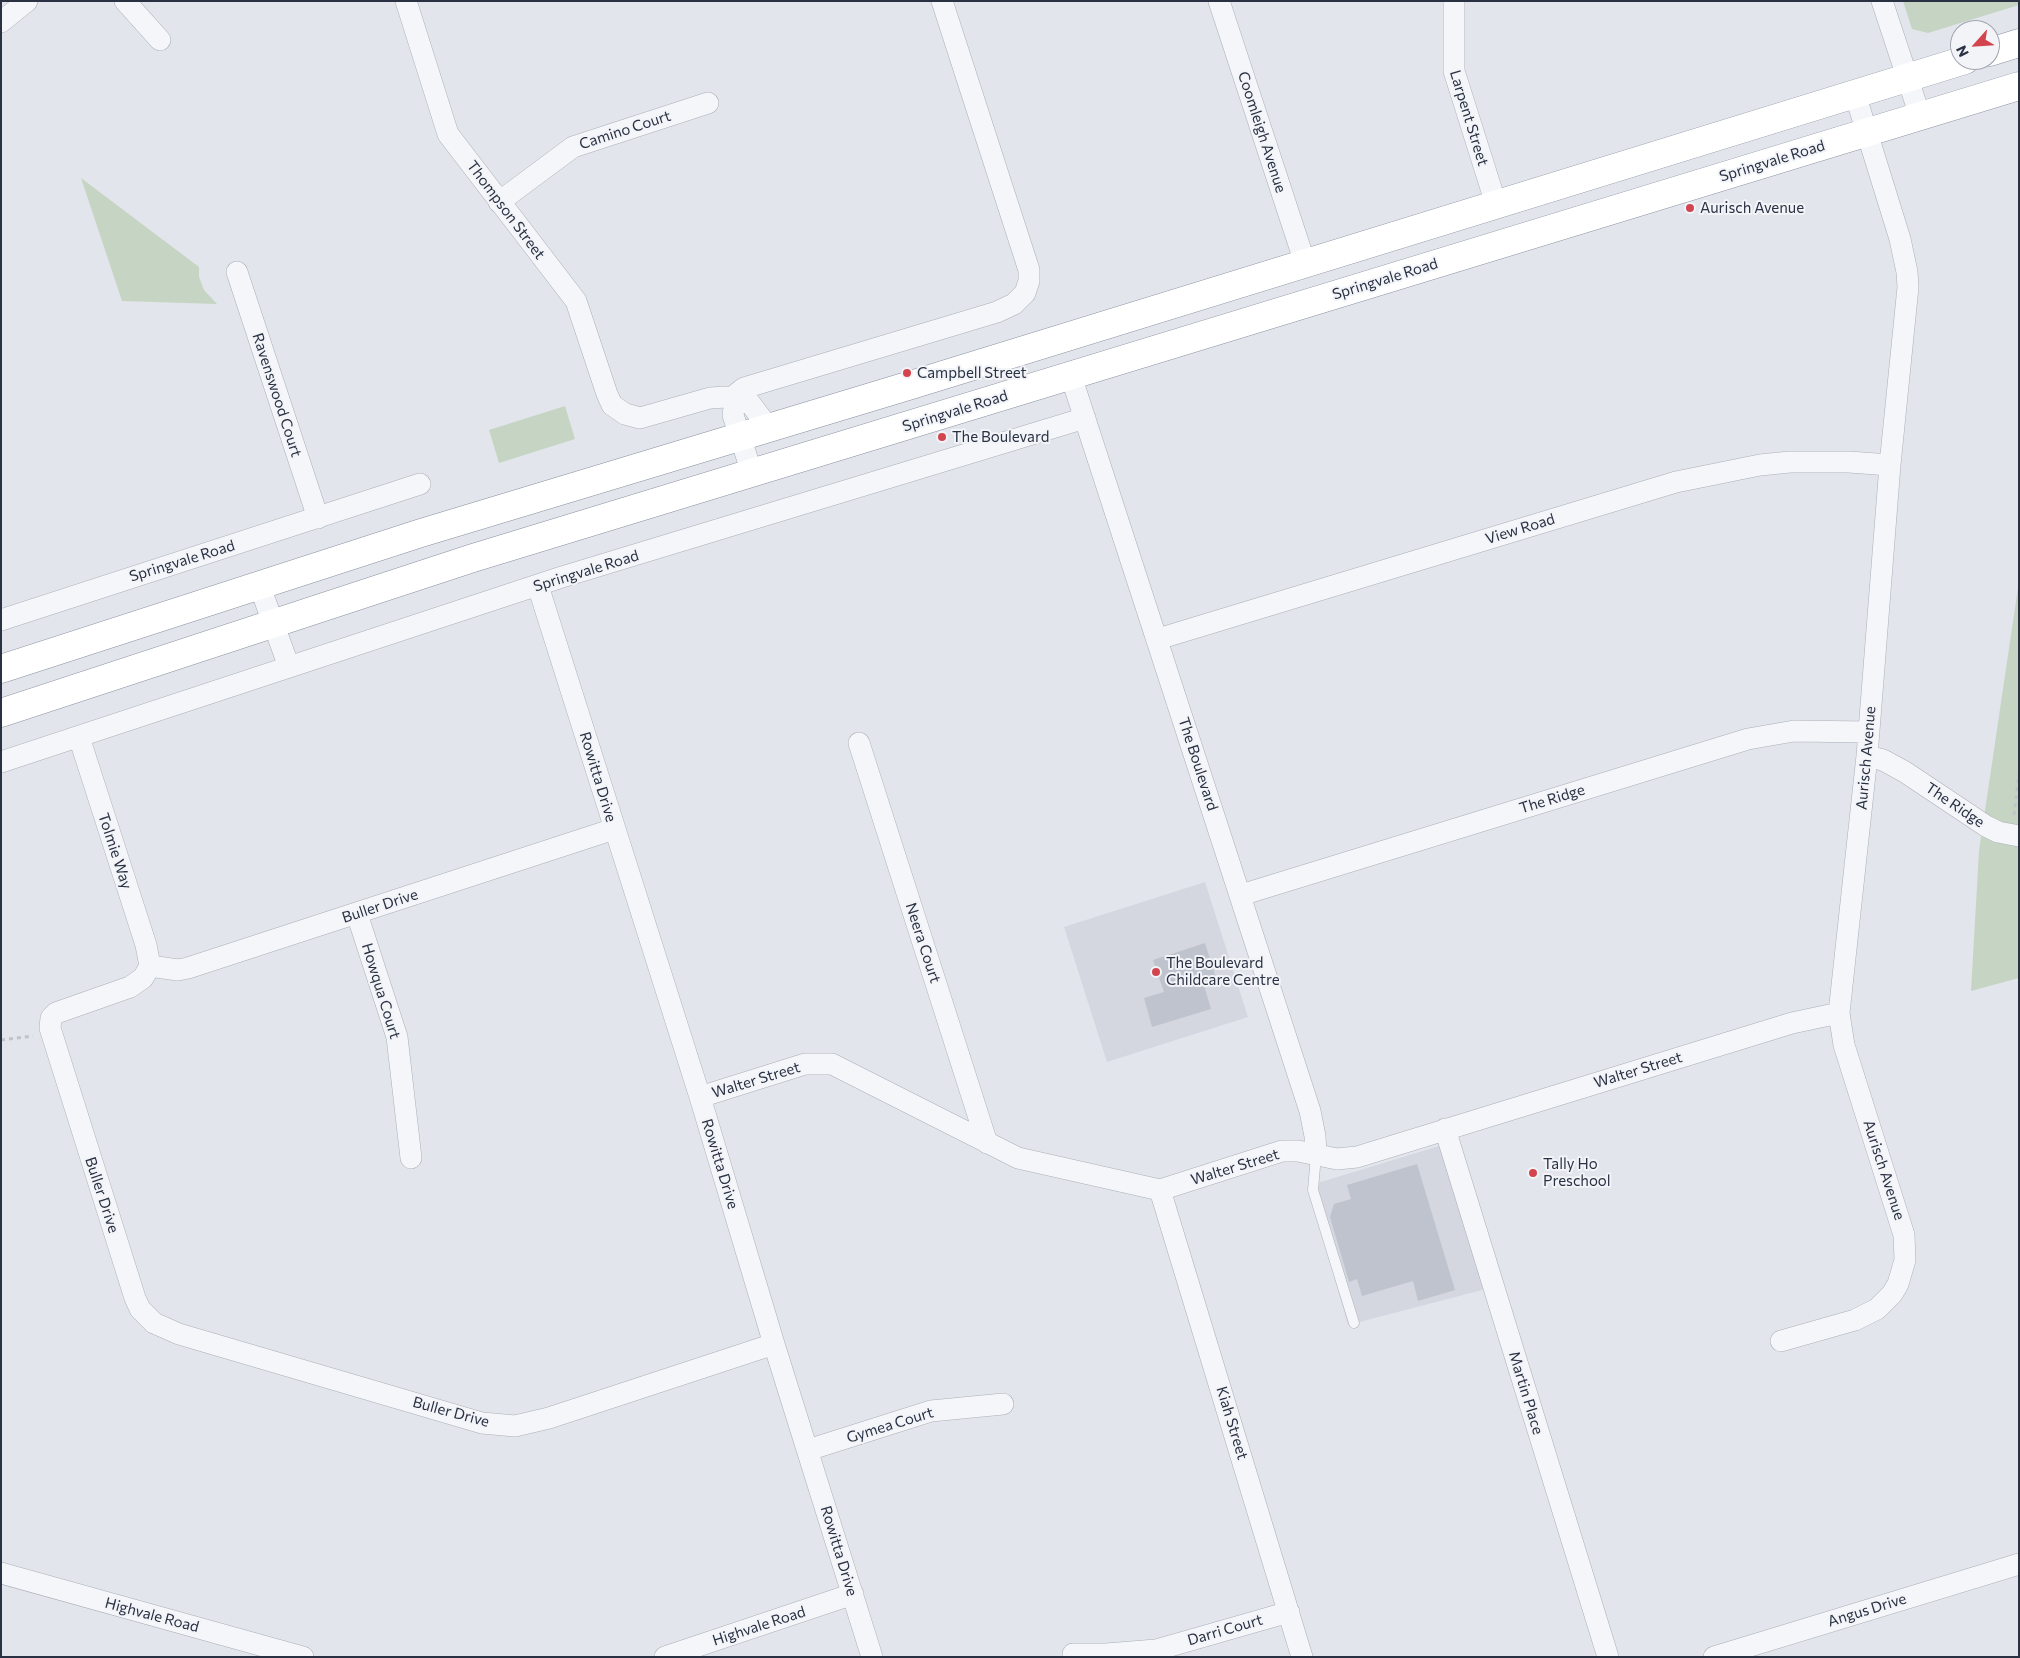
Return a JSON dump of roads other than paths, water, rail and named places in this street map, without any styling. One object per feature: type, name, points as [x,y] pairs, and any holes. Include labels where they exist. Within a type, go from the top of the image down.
[{"type":"highway","points":[[2000,49],[2019,43]]},
{"type":"highway","points":[[1,669],[421,533],[1950,65]]},
{"type":"highway","name":"Springvale Road","points":[[1,713],[482,555],[2019,86]]},
{"type":"street","points":[[1,22],[27,1]]},
{"type":"street","points":[[125,1],[160,40]]},
{"type":"street","name":"Thompson Street","points":[[406,1],[446,129],[499,202],[576,301],[612,405],[620,412],[634,418],[646,418],[710,398],[722,396],[732,400]]},
{"type":"street","points":[[752,473],[733,415],[732,400],[744,388],[997,312],[1021,298],[1028,287],[1030,270],[942,1]]},
{"type":"street","name":"Coomleigh Avenue","points":[[1219,1],[1305,262]]},
{"type":"street","name":"Larpent Street","points":[[1454,1],[1454,71],[1496,204]]},
{"type":"street","points":[[1882,1],[1920,116]]},
{"type":"street","name":"Aurisch Avenue","points":[[1781,1341],[1855,1320],[1877,1309],[1892,1294],[1898,1284],[1905,1260],[1904,1235],[1844,1046],[1839,1013],[1867,756],[1890,465],[1907,302],[1907,272],[1900,239],[1855,94]]},
{"type":"street","name":"Camino Court","points":[[499,202],[573,147],[708,103]]},
{"type":"street","name":"Ravenswood Court","points":[[237,272],[318,518]]},
{"type":"street","name":"The Boulevard","points":[[1071,376],[1310,1111],[1315,1136],[1316,1155]]},
{"type":"street","points":[[732,400],[750,403],[768,427]]},
{"type":"street","name":"Springvale Road","points":[[1,762],[538,586],[1085,418]]},
{"type":"street","name":"View Road","points":[[1158,640],[1676,482],[1760,465],[1790,462],[1849,462],[1890,465]]},
{"type":"street","name":"Springvale Road","points":[[1,620],[420,484]]},
{"type":"street","points":[[259,584],[289,668]]},
{"type":"street","name":"Rowitta Drive","points":[[538,586],[700,1097],[774,1344],[872,1657]]},
{"type":"street","name":"The Ridge","points":[[1241,895],[1748,739],[1794,731],[1868,732]]},
{"type":"street","name":"Tolmie Way","points":[[79,737],[146,945],[150,966]]},
{"type":"street","name":"Neera Court","points":[[859,743],[987,1143]]},
{"type":"street","name":"The Ridge","points":[[1867,756],[1883,760],[1905,772],[1998,832],[2016,828]]},
{"type":"street","name":"Buller Drive","points":[[614,829],[188,968],[178,970],[150,966],[143,978],[130,987],[56,1013],[50,1022],[51,1034],[135,1298],[146,1315],[154,1323],[165,1329],[482,1423],[514,1426],[549,1418],[774,1344]]},
{"type":"street","name":"Howqua Court","points":[[357,914],[397,1037],[411,1158]]},
{"type":"street","name":"Walter Street","points":[[700,1097],[805,1064],[832,1064],[1018,1158],[1160,1190],[1282,1152],[1298,1151],[1337,1159],[1357,1157],[1792,1023],[1839,1013]]},
{"type":"street","name":"Martin Place","points":[[1445,1129],[1608,1657]]},
{"type":"street","name":"Kiah Street","points":[[1160,1190],[1302,1657]]},
{"type":"street","name":"Gymea Court","points":[[808,1450],[931,1411],[1003,1404]]},
{"type":"street","name":"Angus Drive","points":[[1714,1657],[2019,1564]]},
{"type":"street","name":"Highvale Road","points":[[1,1573],[303,1657]]},
{"type":"street","name":"Highvale Road","points":[[665,1657],[853,1594]]},
{"type":"street","name":"Darri Court","points":[[1072,1654],[1106,1654],[1156,1650],[1289,1612]]},
{"type":"lane","points":[[1316,1155],[1314,1190],[1354,1323]]},
{"type":"place","name":"Aurisch Avenue","points":[[1690,208]]},
{"type":"place","name":"Campbell Street","points":[[907,373]]},
{"type":"place","name":"The Boulevard","points":[[942,437]]},
{"type":"place","name":"The Boulevard Childcare Centre","points":[[1156,972]]},
{"type":"place","name":"Tally Ho Preschool","points":[[1533,1173]]}]
